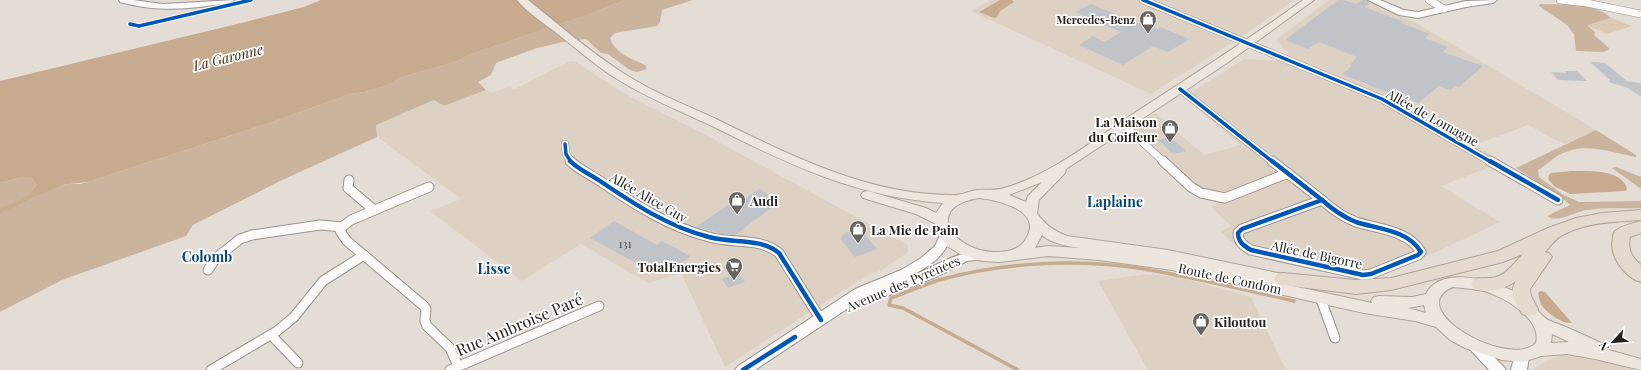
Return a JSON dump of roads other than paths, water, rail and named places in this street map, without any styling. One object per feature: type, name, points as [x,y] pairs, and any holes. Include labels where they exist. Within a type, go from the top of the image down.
[{"type":"highway","points":[[1283,279],[1356,287],[1391,284],[1503,256],[1554,232],[1576,224],[1602,218],[1641,215]]},
{"type":"highway","points":[[1529,309],[1522,296],[1521,288],[1550,247],[1563,238],[1580,233],[1611,225],[1641,222]]},
{"type":"highway","points":[[1641,227],[1622,234],[1619,242],[1623,259],[1641,276]]},
{"type":"highway","points":[[1480,284],[1500,283],[1514,274],[1554,232]]},
{"type":"main road","points":[[123,0],[137,4],[165,7],[197,5],[230,0]]},
{"type":"main road","points":[[516,0],[634,88],[762,150],[798,170],[840,187],[915,209],[941,221]]},
{"type":"main road","points":[[522,0],[580,49],[636,85],[807,167],[832,176],[880,189],[930,198],[956,200]]},
{"type":"main road","points":[[1068,162],[1033,199],[1032,216],[1037,230],[1035,240],[1028,248],[1016,254],[1005,257],[980,256],[966,251],[954,244],[946,236],[941,221],[943,213],[948,206],[956,200],[967,196],[1004,193],[1068,162],[1248,44],[1309,0]]},
{"type":"main road","points":[[1372,0],[1402,12],[1415,15],[1493,0]]},
{"type":"main road","points":[[991,195],[1013,201],[1032,216]]},
{"type":"main road","name":"Route de Condom","points":[[1032,216],[1050,235],[1082,244],[1168,254],[1377,301],[1412,303],[1430,298]]},
{"type":"main road","name":"Avenue des Pyrénées","points":[[743,370],[860,293],[906,273],[921,264],[934,255],[946,236]]},
{"type":"main road","name":"Route de Condom","points":[[1016,254],[1048,251],[1134,259],[1172,265],[1364,307],[1415,315],[1441,323]]},
{"type":"main road","name":"Avenue des Pyrénées","points":[[825,317],[865,298],[931,274],[965,257],[980,256]]},
{"type":"main road","points":[[1452,282],[1465,282],[1480,284],[1509,296],[1529,309],[1540,322],[1545,333],[1545,343],[1539,350],[1520,363],[1507,355],[1491,352],[1474,346],[1456,335],[1441,323],[1431,306],[1430,298],[1434,290],[1437,288],[1452,282]]},
{"type":"main road","points":[[1540,322],[1620,359]]},
{"type":"main road","points":[[1474,346],[1498,370]]},
{"type":"main road","points":[[1539,350],[1566,348],[1620,359],[1641,365]]},
{"type":"street","name":"Allée de Lomagne","points":[[1143,0],[1382,100],[1558,200]]},
{"type":"street","points":[[1429,0],[1444,9]]},
{"type":"street","points":[[1560,0],[1593,4],[1641,14]]},
{"type":"street","name":"Allée de Bigorre","points":[[1180,89],[1288,173],[1322,200],[1339,214],[1348,219],[1410,238],[1417,244],[1421,252],[1418,255],[1371,274],[1363,275],[1252,250],[1239,241],[1238,233],[1242,229],[1322,200]]},
{"type":"street","points":[[1124,126],[1190,187],[1201,193],[1225,198],[1288,173]]},
{"type":"street","name":"Allée Alice Guy","points":[[565,144],[566,154],[571,162],[669,223],[697,234],[717,239],[755,242],[772,247],[779,253],[825,317]]},
{"type":"street","points":[[349,180],[348,188],[374,210]]},
{"type":"street","points":[[429,187],[350,220],[342,227],[340,231],[344,238],[424,306],[426,309],[425,321],[427,326],[450,348],[454,368]]},
{"type":"street","points":[[208,270],[216,258],[240,239],[252,235],[320,225],[342,227]]},
{"type":"street","points":[[211,370],[271,335],[294,317],[323,281],[364,255]]},
{"type":"street","points":[[1320,297],[1335,338]]},
{"type":"street","name":"Rue Ambroise Paré","points":[[454,368],[599,306]]},
{"type":"street","points":[[271,335],[298,363]]},
{"type":"water","name":"La Garonne","points":[[321,0],[625,0],[587,15],[471,54],[458,61],[399,78],[388,85],[365,92],[350,94],[278,120],[91,181],[63,185],[31,197],[29,193],[37,185],[31,177],[22,177],[0,183],[0,81],[233,25],[304,7]]},
{"type":"water","points":[[1000,0],[1012,0],[1014,2],[1000,11],[997,17],[994,18],[979,12]]},
{"type":"water","points":[[1572,171],[1604,172],[1619,178],[1624,182],[1627,189],[1625,191],[1570,194],[1554,186],[1548,179],[1551,173]]},
{"type":"water","points":[[1540,291],[1545,292],[1572,323],[1560,320],[1542,306],[1538,293]]},
{"type":"waterway","points":[[0,211],[23,201],[34,194]]},
{"type":"waterway","points":[[1018,370],[903,308],[889,305],[891,298],[921,286],[962,274],[1010,266],[1083,263],[1152,270],[1213,282],[1294,301]]},
{"type":"place","name":"Mercedes-Benz","points":[[1148,34]]},
{"type":"place","name":"La Maison du Coiffeur","points":[[1170,143]]},
{"type":"place","name":"Audi","points":[[737,215]]},
{"type":"place","name":"La Mie de Pain","points":[[858,244]]},
{"type":"place","name":"TotalEnergies","points":[[734,281]]},
{"type":"place","name":"Kiloutou","points":[[1201,336]]},
{"type":"district","name":"Laplaine","points":[[1115,201]]},
{"type":"district","name":"Colomb","points":[[207,256]]},
{"type":"district","name":"Lisse","points":[[494,268]]}]
